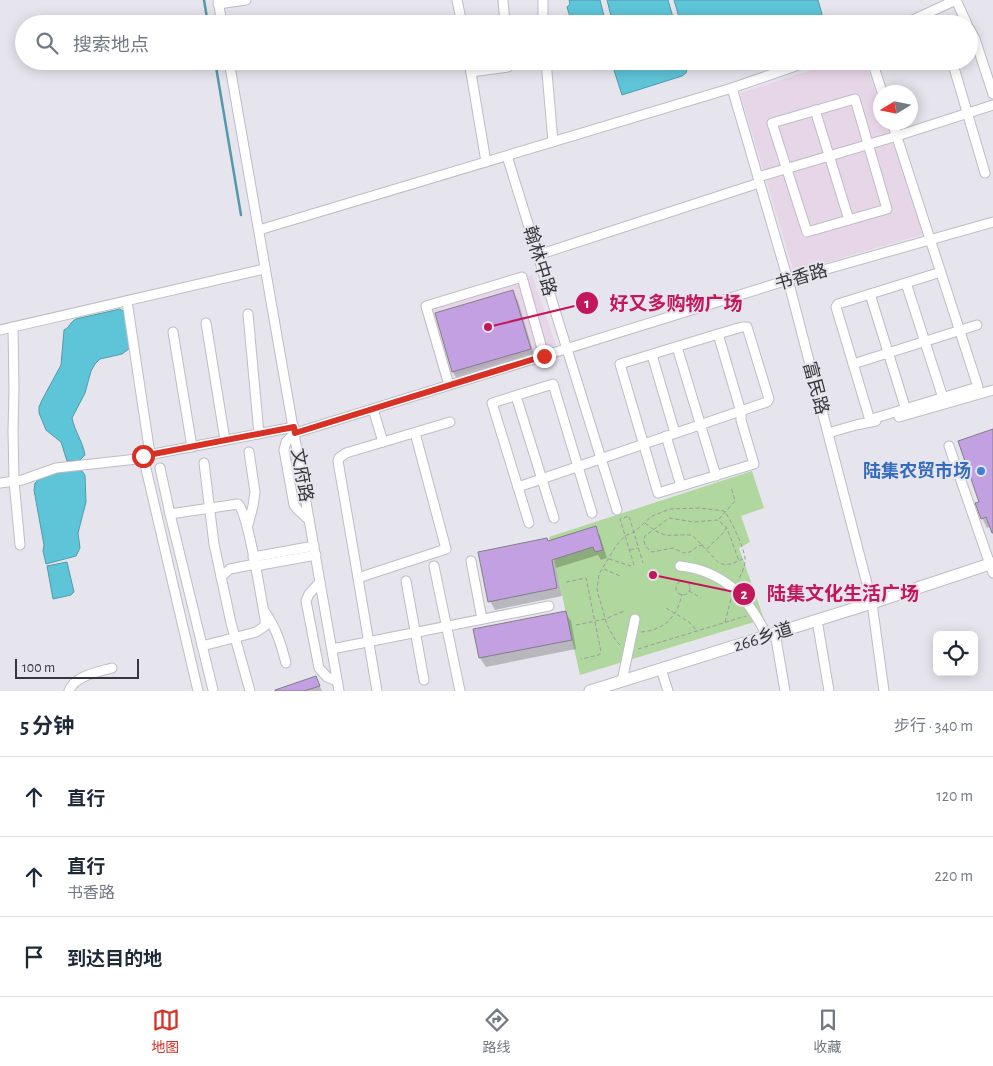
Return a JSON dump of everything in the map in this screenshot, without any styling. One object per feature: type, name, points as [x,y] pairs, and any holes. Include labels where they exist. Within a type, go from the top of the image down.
[{"type":"main road","name":"266乡道","points":[[590,691],[992,567]]},
{"type":"street","points":[[220,15],[218,2],[246,0]]},
{"type":"street","points":[[457,0],[460,15]]},
{"type":"street","points":[[503,0],[504,15]]},
{"type":"street","points":[[543,0],[543,15]]},
{"type":"street","points":[[924,15],[956,0],[963,15]]},
{"type":"street","points":[[978,48],[993,94]]},
{"type":"street","name":"文府路","points":[[231,70],[339,691]]},
{"type":"street","points":[[486,70],[471,72],[486,162]]},
{"type":"street","points":[[547,70],[553,142]]},
{"type":"street","points":[[259,230],[732,88],[784,70]]},
{"type":"street","points":[[875,70],[880,85]]},
{"type":"street","points":[[955,70],[985,173]]},
{"type":"street","name":"富民路","points":[[732,88],[788,280],[872,603],[884,691]]},
{"type":"street","points":[[855,99],[887,209],[807,232],[772,123],[815,110],[855,99]]},
{"type":"street","points":[[538,255],[759,180],[787,168],[993,105]]},
{"type":"street","points":[[815,110],[850,220]]},
{"type":"street","points":[[894,130],[931,240],[978,387],[875,419],[869,417],[836,307],[838,304],[941,272]]},
{"type":"street","name":"翰林中路","points":[[507,156],[617,510]]},
{"type":"street","name":"书香路","points":[[0,483],[33,477],[56,468],[137,459],[147,455],[192,446],[258,434],[294,430],[373,409],[788,280],[993,222]]},
{"type":"street","points":[[0,330],[264,269]]},
{"type":"street","points":[[449,385],[426,306],[522,277],[544,356]]},
{"type":"street","points":[[906,283],[942,398]]},
{"type":"street","points":[[870,294],[906,410]]},
{"type":"street","points":[[127,301],[147,455],[198,691]]},
{"type":"street","points":[[248,314],[258,434]]},
{"type":"street","points":[[206,323],[225,440]]},
{"type":"street","points":[[853,364],[977,325]]},
{"type":"street","points":[[13,327],[14,481],[20,545]]},
{"type":"street","points":[[518,487],[601,457],[644,444],[741,412],[764,404],[769,399],[749,332],[747,327],[742,327],[718,334],[652,355],[620,364],[644,444],[658,493],[754,464],[741,420],[741,412],[718,334]]},
{"type":"street","points":[[173,332],[192,446]]},
{"type":"street","points":[[677,347],[716,476]]},
{"type":"street","points":[[652,355],[681,486]]},
{"type":"street","points":[[529,524],[492,403],[553,384],[592,513]]},
{"type":"street","points":[[828,433],[856,425],[919,413],[993,390]]},
{"type":"street","points":[[516,396],[554,518]]},
{"type":"street","points":[[373,409],[383,442]]},
{"type":"street","points":[[377,691],[338,461],[342,455],[450,422]]},
{"type":"street","points":[[294,430],[284,445],[284,450],[294,505],[310,520]]},
{"type":"street","points":[[358,578],[446,549],[415,433]]},
{"type":"street","points":[[950,446],[992,567]]},
{"type":"street","points":[[247,526],[255,492],[249,452]]},
{"type":"street","points":[[204,463],[214,544],[235,638],[250,691]]},
{"type":"street","points":[[160,468],[213,690]]},
{"type":"street","points":[[170,514],[238,504],[247,526],[264,610],[265,626],[256,632],[202,646]]},
{"type":"street","points":[[221,577],[230,569],[254,562],[315,550]]},
{"type":"street","points":[[470,561],[482,619]]},
{"type":"street","points":[[219,565],[230,569]]},
{"type":"street","points":[[434,566],[460,691]]},
{"type":"street","points":[[680,566],[706,571],[725,581],[748,603],[771,634],[785,691]]},
{"type":"street","points":[[406,581],[424,680]]},
{"type":"street","points":[[320,582],[309,594],[306,601],[319,668],[327,677],[337,681]]},
{"type":"street","points":[[332,649],[549,606]]},
{"type":"street","points":[[264,610],[273,622],[286,663]]},
{"type":"street","points":[[622,681],[635,619]]},
{"type":"street","points":[[817,620],[829,691]]},
{"type":"street","points":[[69,691],[73,684],[82,678],[112,668]]},
{"type":"street","points":[[661,669],[668,691]]},
{"type":"path","points":[[718,520],[724,511],[735,501],[731,487]]},
{"type":"path","points":[[725,622],[745,559],[732,522],[724,511],[678,508],[659,513],[634,532],[625,536],[603,568],[597,583],[597,590],[605,619],[616,641],[620,646],[629,649],[643,648],[754,613]]},
{"type":"path","points":[[634,565],[620,519],[629,516],[643,563]]},
{"type":"path","points":[[703,545],[684,553],[672,548],[652,552],[645,546],[644,540],[646,536],[668,518],[694,522],[718,520],[726,528],[739,561]]},
{"type":"path","points":[[645,522],[654,530],[666,536],[689,534],[698,539],[723,565],[745,559]]},
{"type":"path","points":[[707,549],[712,542],[723,534],[726,528]]},
{"type":"path","points":[[630,551],[638,548]]},
{"type":"path","points":[[609,559],[631,566]]},
{"type":"path","points":[[603,568],[620,576]]},
{"type":"path","points":[[566,582],[586,578],[595,621],[601,654],[581,659]]},
{"type":"path","points":[[682,594],[676,588],[679,582],[684,581],[688,583],[690,586],[689,591]]},
{"type":"path","points":[[682,594],[689,591]]},
{"type":"path","points":[[689,591],[701,598]]},
{"type":"path","points":[[632,633],[655,630],[668,622],[679,608],[682,594]]},
{"type":"path","points":[[666,608],[688,622],[697,631]]},
{"type":"path","points":[[576,625],[605,619],[624,610]]},
{"type":"shaded area","points":[[811,70],[868,70],[873,85],[873,130],[888,130],[924,234],[800,270],[793,269],[740,93]]},
{"type":"shaded area","points":[[532,275],[556,345],[441,379],[421,310]]},
{"type":"green space","points":[[752,471],[764,508],[741,516],[750,542],[739,548],[764,619],[580,675],[549,537]]},
{"type":"water","points":[[569,0],[600,0],[604,15],[569,15],[567,7],[570,4]]},
{"type":"water","points":[[607,0],[668,0],[672,15],[611,15]]},
{"type":"water","points":[[674,0],[818,0],[822,14],[822,15],[678,15]]},
{"type":"water","points":[[614,70],[687,70],[682,76],[622,95]]},
{"type":"water","points":[[120,309],[125,316],[130,348],[122,354],[100,359],[91,371],[85,393],[72,418],[85,455],[79,461],[67,461],[61,442],[46,430],[39,413],[42,400],[61,365],[64,330],[76,319]]},
{"type":"water","points":[[74,469],[81,470],[85,475],[86,502],[78,533],[80,548],[76,556],[46,564],[34,490],[35,483],[48,475]]},
{"type":"water","points":[[67,562],[74,592],[71,595],[53,599],[47,566]]},
{"type":"building","points":[[513,290],[531,349],[452,372],[435,313]]},
{"type":"building","name":"陆集农贸市场","points":[[993,429],[992,533],[986,517],[981,519],[975,503],[979,502],[958,441]]},
{"type":"building","points":[[596,526],[603,550],[595,552],[593,547],[552,560],[557,588],[488,602],[478,552],[547,538],[548,541]]},
{"type":"building","points":[[566,611],[572,640],[479,658],[473,629]]},
{"type":"building","points":[[316,676],[320,686],[304,691],[275,691],[275,690]]},
{"type":"waterway","points":[[204,0],[206,15]]},
{"type":"waterway","points":[[217,70],[241,215]]},
{"type":"place","name":"好又多购物广场","points":[[488,327]]},
{"type":"place","name":"陆集农贸市场","points":[[981,471]]},
{"type":"place","name":"陆集文化生活广场","points":[[653,575]]},
{"type":"route","points":[[143,456],[294,427],[295,433],[544,356]]}]
